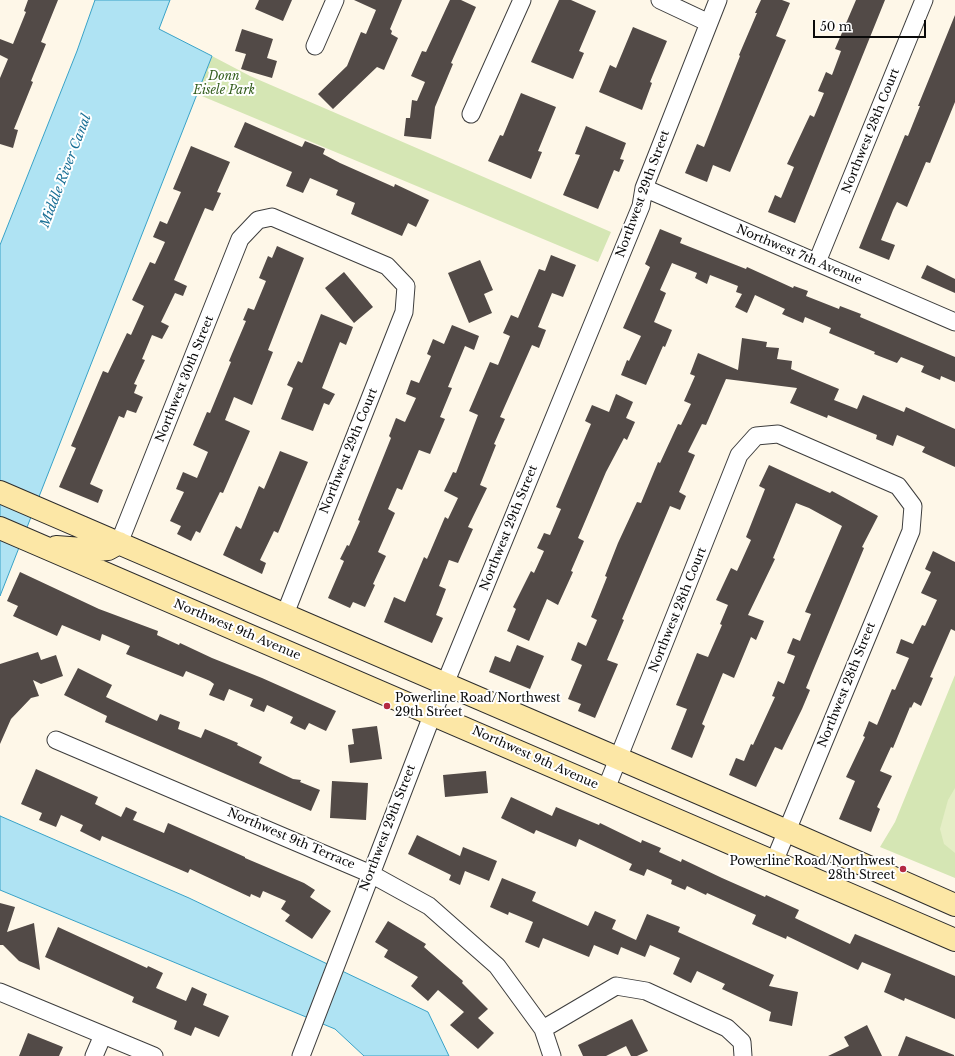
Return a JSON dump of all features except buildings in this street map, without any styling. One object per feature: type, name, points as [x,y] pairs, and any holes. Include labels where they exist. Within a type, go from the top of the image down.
[{"type":"main road","points":[[0,492],[787,831],[955,905]]},
{"type":"main road","name":"Northwest 9th Avenue","points":[[0,528],[433,713],[955,940]]},
{"type":"main road","points":[[35,543],[96,550],[108,549],[119,543]]},
{"type":"street","points":[[315,46],[335,0]]},
{"type":"street","points":[[471,114],[522,0]]},
{"type":"street","points":[[660,0],[709,23]]},
{"type":"street","name":"Northwest 29th Street","points":[[302,1054],[343,943],[433,713],[641,206],[644,188],[718,0]]},
{"type":"street","name":"Northwest 28th Court","points":[[817,262],[924,0]]},
{"type":"street","name":"Northwest 7th Avenue","points":[[644,188],[955,322]]},
{"type":"street","name":"Northwest 29th Court","points":[[258,220],[272,217],[387,266],[406,286],[404,312],[285,614]]},
{"type":"street","name":"Northwest 30th Street","points":[[119,543],[240,239],[258,220]]},
{"type":"street","name":"Northwest 28th Street","points":[[756,436],[778,434],[898,486],[913,506],[911,531],[774,862]]},
{"type":"street","name":"Northwest 28th Court","points":[[606,789],[739,454],[756,436]]},
{"type":"street","name":"Northwest 9th Terrace","points":[[56,740],[371,874],[429,906],[497,966],[542,1029],[552,1056]]},
{"type":"street","points":[[542,1029],[616,986],[646,992],[727,1028],[742,1042],[743,1056]]},
{"type":"street","points":[[0,992],[154,1056]]},
{"type":"street","points":[[94,1056],[102,1035]]},
{"type":"green space","name":"Donn Eisele Park","points":[[212,56],[250,76],[611,232],[598,262],[197,94]]},
{"type":"green space","points":[[955,675],[955,878],[880,847],[895,822]]},
{"type":"green space","points":[[955,788],[955,853],[944,844],[940,829],[948,800]]},
{"type":"water","name":"Middle River Canal","points":[[95,0],[170,0],[159,29],[212,56],[0,596],[0,245],[77,51]]},
{"type":"water","points":[[0,816],[189,898],[428,1012],[449,1056],[364,1056],[335,1029],[0,890]]},
{"type":"place","name":"Powerline Road/Northwest 29th Street","points":[[387,706]]},
{"type":"place","name":"Powerline Road/Northwest 28th Street","points":[[903,869]]}]
